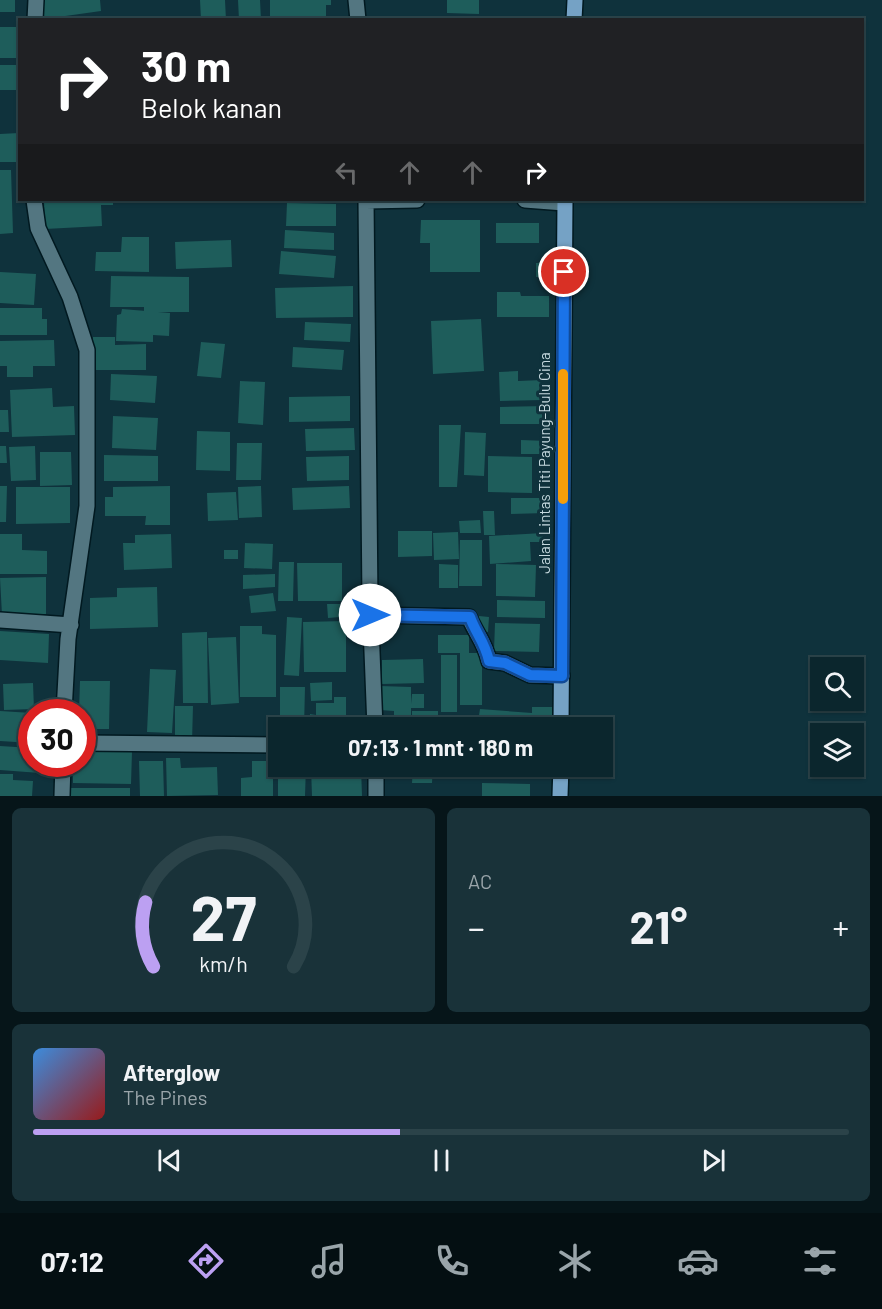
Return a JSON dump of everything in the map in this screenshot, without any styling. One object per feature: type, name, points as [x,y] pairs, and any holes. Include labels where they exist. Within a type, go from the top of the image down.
[{"type":"main road","points":[[574,18],[575,0]]},
{"type":"main road","name":"Jalan Lintas Titi Payung–Bulu Cina","points":[[561,717],[564,201]]},
{"type":"main road","points":[[560,796],[561,777]]},
{"type":"street","points":[[35,18],[36,0]]},
{"type":"street","points":[[356,0],[357,18]]},
{"type":"street","points":[[34,201],[39,228],[70,297],[87,350],[87,506],[64,671],[64,699]]},
{"type":"street","points":[[366,201],[370,615],[375,717]]},
{"type":"street","points":[[370,615],[470,617],[474,629],[486,644],[489,661],[505,663],[530,675],[562,676]]},
{"type":"street","points":[[0,620],[70,625]]},
{"type":"street","points":[[96,742],[268,745]]},
{"type":"street","points":[[62,796],[63,777]]},
{"type":"street","points":[[376,777],[376,796]]},
{"type":"building","points":[[0,0],[15,0],[15,12],[0,12]]},
{"type":"building","points":[[41,0],[100,0],[101,11],[44,18]]},
{"type":"building","points":[[200,0],[225,0],[226,18],[201,18]]},
{"type":"building","points":[[238,0],[260,0],[261,18],[239,18]]},
{"type":"building","points":[[270,0],[331,0],[331,5],[326,5],[326,18],[270,18]]},
{"type":"building","points":[[447,0],[479,0],[479,14],[447,13]]},
{"type":"building","points":[[0,27],[16,27],[17,58],[0,58]]},
{"type":"building","points":[[0,65],[17,65],[17,90],[0,90]]},
{"type":"building","points":[[18,133],[18,162],[0,162],[0,134]]},
{"type":"building","points":[[0,170],[11,170],[13,233],[0,234]]},
{"type":"building","points":[[44,201],[113,201],[113,205],[101,205],[102,226],[45,229]]},
{"type":"building","points":[[287,203],[336,204],[336,226],[286,226]]},
{"type":"building","points":[[421,220],[480,220],[480,272],[430,272],[430,243],[420,243]]},
{"type":"building","points":[[496,223],[539,223],[539,243],[496,243]]},
{"type":"building","points":[[285,230],[334,233],[334,250],[284,248]]},
{"type":"building","points":[[122,237],[149,237],[149,272],[95,271],[96,252],[121,252]]},
{"type":"building","points":[[231,240],[232,267],[176,269],[175,242]]},
{"type":"building","points":[[281,251],[336,256],[334,278],[279,274]]},
{"type":"building","points":[[561,262],[562,276],[536,277],[536,263]]},
{"type":"building","points":[[0,272],[36,274],[34,305],[0,303]]},
{"type":"building","points":[[111,276],[189,277],[189,312],[144,312],[144,307],[110,307]]},
{"type":"building","points":[[353,286],[353,317],[276,318],[275,288]]},
{"type":"building","points":[[497,292],[520,292],[521,296],[549,296],[549,317],[497,317]]},
{"type":"building","points":[[0,308],[42,308],[42,319],[47,319],[47,335],[0,335]]},
{"type":"building","points":[[122,309],[170,313],[169,336],[153,335],[153,342],[116,341],[117,315],[121,314]]},
{"type":"building","points":[[481,319],[484,371],[433,374],[431,321]]},
{"type":"building","points":[[305,322],[351,324],[350,342],[304,340]]},
{"type":"building","points":[[93,337],[115,337],[115,345],[146,344],[146,370],[93,370]]},
{"type":"building","points":[[54,340],[55,366],[33,366],[33,377],[7,377],[7,366],[0,366],[0,341]]},
{"type":"building","points":[[201,342],[225,344],[221,378],[197,376]]},
{"type":"building","points":[[293,347],[344,350],[342,370],[292,367]]},
{"type":"building","points":[[518,371],[518,381],[542,380],[543,400],[500,401],[499,372]]},
{"type":"building","points":[[111,374],[157,376],[155,403],[110,400]]},
{"type":"building","points":[[240,381],[265,382],[263,425],[238,423]]},
{"type":"building","points":[[52,388],[53,407],[74,406],[75,435],[12,437],[10,390]]},
{"type":"building","points":[[350,396],[350,421],[289,422],[289,397]]},
{"type":"building","points":[[546,406],[547,424],[500,424],[500,407]]},
{"type":"building","points":[[0,410],[8,410],[9,432],[0,432]]},
{"type":"building","points":[[113,416],[158,418],[156,450],[112,448]]},
{"type":"building","points":[[439,425],[461,425],[457,487],[439,487]]},
{"type":"building","points":[[354,428],[355,450],[306,451],[305,429]]},
{"type":"building","points":[[197,431],[230,432],[230,471],[196,470]]},
{"type":"building","points":[[465,432],[486,433],[484,476],[464,475]]},
{"type":"building","points":[[521,440],[548,441],[548,454],[521,454]]},
{"type":"building","points":[[237,443],[262,443],[261,480],[236,480]]},
{"type":"building","points":[[0,446],[6,446],[7,463],[0,463]]},
{"type":"building","points":[[35,446],[36,480],[11,481],[9,447]]},
{"type":"building","points":[[40,452],[71,452],[72,485],[40,486]]},
{"type":"building","points":[[104,455],[158,456],[158,481],[104,481]]},
{"type":"building","points":[[349,456],[349,480],[307,481],[306,457]]},
{"type":"building","points":[[488,456],[532,457],[532,493],[488,492]]},
{"type":"building","points":[[0,486],[7,486],[6,522],[0,522]]},
{"type":"building","points":[[170,486],[170,525],[145,525],[146,516],[105,516],[105,497],[113,497],[113,487]]},
{"type":"building","points":[[261,486],[262,517],[239,518],[238,487]]},
{"type":"building","points":[[349,486],[350,508],[293,510],[292,488]]},
{"type":"building","points":[[16,487],[70,487],[70,523],[16,524]]},
{"type":"building","points":[[236,492],[238,520],[208,521],[207,493]]},
{"type":"building","points":[[511,498],[546,498],[546,513],[511,514]]},
{"type":"building","points":[[483,511],[494,511],[495,535],[484,535]]},
{"type":"building","points":[[480,520],[481,533],[460,533],[459,521]]},
{"type":"building","points":[[398,531],[432,531],[432,556],[398,557]]},
{"type":"building","points":[[458,532],[459,559],[434,560],[433,533]]},
{"type":"building","points":[[543,533],[543,542],[530,542],[531,561],[490,564],[489,536]]},
{"type":"building","points":[[0,534],[22,534],[22,550],[47,551],[47,574],[0,574]]},
{"type":"building","points":[[171,534],[172,568],[124,570],[123,543],[135,543],[135,535]]},
{"type":"building","points":[[460,540],[482,540],[482,586],[459,586]]},
{"type":"building","points":[[245,543],[273,544],[272,569],[244,568]]},
{"type":"building","points":[[224,550],[238,550],[238,559],[224,559]]},
{"type":"building","points":[[279,562],[294,562],[293,601],[278,601]]},
{"type":"building","points":[[297,563],[342,563],[342,601],[298,601]]},
{"type":"building","points":[[439,564],[458,565],[458,588],[439,588]]},
{"type":"building","points":[[496,564],[536,565],[535,597],[496,596]]},
{"type":"building","points":[[275,574],[275,587],[243,589],[243,575]]},
{"type":"building","points":[[46,577],[46,614],[2,615],[0,578]]},
{"type":"building","points":[[157,587],[158,627],[90,629],[90,598],[117,597],[117,588]]},
{"type":"building","points":[[273,593],[276,611],[251,613],[249,596]]},
{"type":"building","points":[[497,600],[545,601],[545,618],[497,617]]},
{"type":"building","points":[[327,604],[340,604],[340,617],[328,618]]},
{"type":"building","points":[[479,616],[489,617],[488,632],[478,631]]},
{"type":"building","points":[[287,617],[302,618],[299,676],[284,675]]},
{"type":"building","points":[[346,621],[346,672],[304,672],[303,622]]},
{"type":"building","points":[[495,623],[540,624],[539,652],[494,651]]},
{"type":"building","points":[[240,626],[262,626],[262,634],[276,635],[276,697],[240,697]]},
{"type":"building","points":[[0,631],[49,634],[48,663],[0,660]]},
{"type":"building","points":[[207,632],[208,703],[183,703],[182,633]]},
{"type":"building","points":[[438,635],[469,635],[469,653],[482,653],[482,705],[460,705],[460,653],[438,653]]},
{"type":"building","points":[[236,637],[239,703],[211,705],[208,638]]},
{"type":"building","points":[[441,655],[457,655],[457,712],[441,712]]},
{"type":"building","points":[[423,659],[424,683],[382,684],[382,660]]},
{"type":"building","points":[[150,669],[176,670],[172,733],[147,732]]},
{"type":"building","points":[[80,681],[110,681],[109,729],[96,729],[96,699],[79,699]]},
{"type":"building","points":[[332,682],[332,700],[311,701],[310,683]]},
{"type":"building","points":[[33,683],[34,699],[18,699],[18,710],[4,710],[3,684]]},
{"type":"building","points":[[380,686],[411,687],[411,704],[412,694],[424,694],[424,708],[411,708],[411,717],[394,717],[394,711],[380,710]]},
{"type":"building","points":[[280,687],[305,687],[304,717],[280,717]]},
{"type":"building","points":[[334,697],[346,697],[346,716],[359,717],[310,717],[310,714],[316,715],[316,703],[334,703]]},
{"type":"building","points":[[175,706],[193,706],[192,742],[175,742]]},
{"type":"building","points":[[532,707],[552,707],[552,717],[479,717],[480,709],[532,713]]},
{"type":"building","points":[[0,711],[18,712],[18,742],[0,741]]},
{"type":"building","points":[[412,711],[438,711],[438,717],[412,717]]},
{"type":"building","points":[[0,746],[18,747],[18,771],[0,770]]},
{"type":"building","points":[[96,751],[132,752],[131,784],[73,783],[73,777],[96,777]]},
{"type":"building","points":[[166,758],[180,758],[181,768],[217,767],[218,795],[167,796]]},
{"type":"building","points":[[139,761],[163,761],[164,796],[140,796]]},
{"type":"building","points":[[252,761],[268,761],[268,777],[273,777],[273,796],[241,796],[241,778],[252,777]]},
{"type":"building","points":[[0,774],[13,774],[13,780],[33,781],[32,796],[0,796]]},
{"type":"building","points":[[278,777],[306,777],[305,796],[278,796]]},
{"type":"building","points":[[311,777],[361,777],[362,796],[312,796]]},
{"type":"building","points":[[412,777],[432,777],[432,783],[412,783]]},
{"type":"building","points":[[510,777],[546,777],[546,778]]},
{"type":"building","points":[[482,783],[530,784],[530,796],[482,796]]},
{"type":"building","points":[[71,788],[130,788],[130,796],[71,796]]},
{"type":"slow traffic","points":[[563,374],[563,499]]},
{"type":"route","points":[[370,615],[470,617],[474,629],[486,644],[489,661],[505,663],[515,670],[530,675],[562,676],[564,272]]}]
